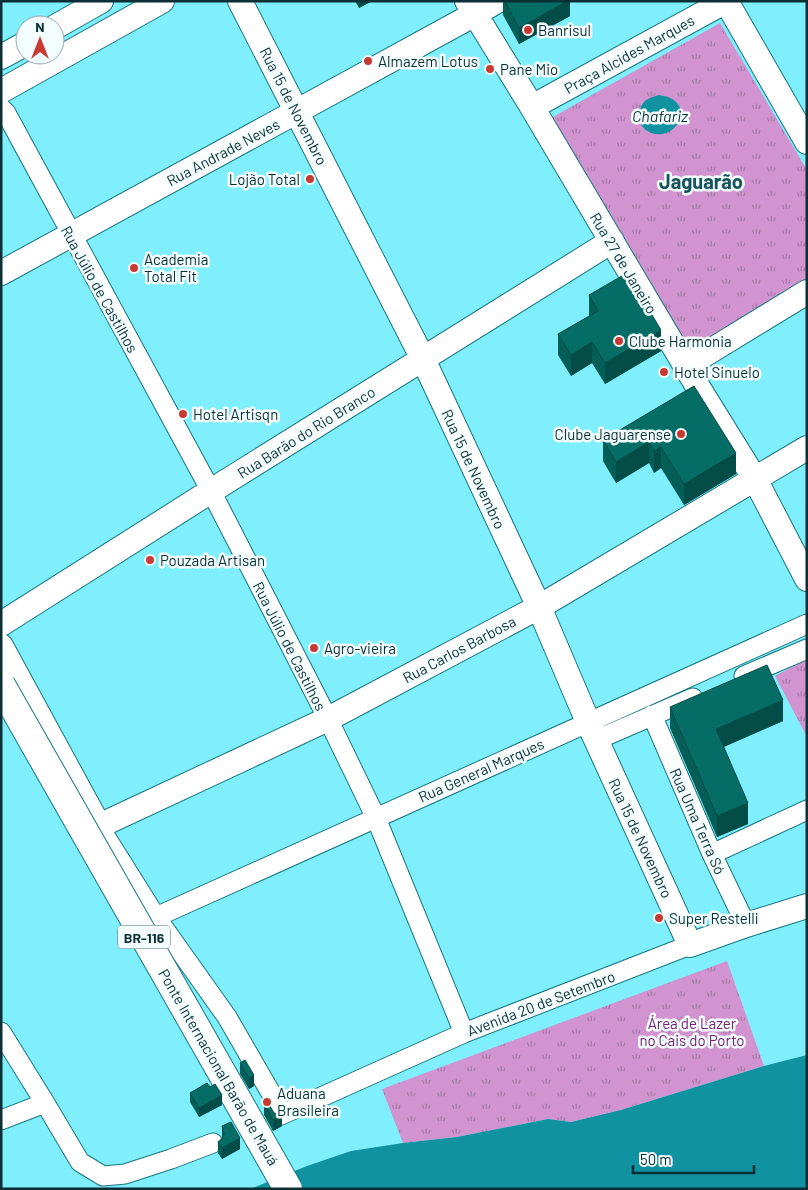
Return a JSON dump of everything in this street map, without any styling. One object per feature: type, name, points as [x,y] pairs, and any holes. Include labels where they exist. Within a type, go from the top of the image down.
[{"type":"highway","name":"Ponte Internacional Barão de Mauá","points":[[1,685],[288,1189]]},
{"type":"highway","name":"Ponte Internacional Barão de Mauá","points":[[1,716],[188,1036],[274,1189]]},
{"type":"street","points":[[65,21],[101,1]]},
{"type":"street","points":[[3,96],[162,1]]},
{"type":"street","name":"Rua 15 de Novembro","points":[[240,1],[423,359],[539,607],[592,731],[690,945]]},
{"type":"street","name":"Rua Andrade Neves","points":[[1,273],[297,112],[471,8],[497,1]]},
{"type":"street","points":[[726,1],[803,127]]},
{"type":"street","name":"Praça Alcides Marques","points":[[532,107],[726,1]]},
{"type":"street","name":"Rua 27 de Janeiro","points":[[471,8],[755,479],[807,579]]},
{"type":"street","points":[[1,57],[15,49]]},
{"type":"street","name":"Rua Júlio de Castilhos","points":[[3,96],[71,234],[211,491],[328,719],[376,818],[464,1033]]},
{"type":"street","name":"Rua Barão do Rio Branco","points":[[1,624],[612,242]]},
{"type":"street","points":[[686,366],[807,292]]},
{"type":"street","name":"Rua Carlos Barbosa","points":[[99,826],[328,719],[539,607],[807,448]]},
{"type":"street","name":"Rua General Marques","points":[[156,917],[376,818],[592,731],[807,624]]},
{"type":"street","points":[[1,646],[99,826],[156,917]]},
{"type":"street","points":[[726,684],[807,648]]},
{"type":"street","points":[[592,731],[652,715],[708,692]]},
{"type":"street","name":"Rua Uma Terra Só","points":[[652,715],[712,854],[746,925]]},
{"type":"street","points":[[712,854],[807,810]]},
{"type":"street","name":"Avenida 20 de Setembro","points":[[156,917],[227,1017],[282,1115],[464,1033],[690,945],[807,906]]},
{"type":"street","points":[[1,1032],[80,1162],[103,1176],[125,1174],[213,1143]]},
{"type":"street","points":[[1,1120],[45,1103]]},
{"type":"green space","points":[[720,23],[807,170],[807,285],[691,355],[551,118]]},
{"type":"green space","points":[[807,659],[807,737],[775,676]]},
{"type":"green space","name":"Área de Lazer no Cais do Porto","points":[[727,961],[764,1066],[621,1110],[571,1122],[548,1119],[457,1137],[403,1143],[382,1089]]},
{"type":"water","name":"Chafariz","points":[[659,95],[669,97],[677,103],[681,116],[674,128],[660,134],[651,133],[645,129],[639,119],[642,104]]},
{"type":"water","points":[[807,1055],[807,1189],[250,1189],[351,1151],[457,1137],[548,1119],[571,1122],[621,1110],[764,1066]]},
{"type":"building","points":[[505,1],[567,1],[519,28]]},
{"type":"building","points":[[627,273],[661,330],[605,363],[592,342],[571,355],[558,334],[598,311],[589,295]]},
{"type":"building","points":[[694,386],[736,453],[684,484],[661,447],[654,451],[649,442],[616,462],[603,440]]},
{"type":"building","points":[[767,665],[783,700],[716,729],[748,803],[717,816],[670,707]]},
{"type":"building","points":[[245,1060],[254,1075],[249,1078],[240,1063]]},
{"type":"building","points":[[207,1083],[210,1087],[215,1084],[222,1095],[199,1108],[190,1093]]},
{"type":"building","points":[[269,1101],[274,1113],[282,1115],[273,1120],[264,1104]]},
{"type":"building","points":[[231,1122],[240,1138],[222,1148],[218,1142],[224,1134],[222,1126]]},
{"type":"place","name":"Banrisul","points":[[528,30]]},
{"type":"place","name":"Almazem Lotus","points":[[368,61]]},
{"type":"place","name":"Pane Mio","points":[[490,69]]},
{"type":"place","name":"Lojão Total","points":[[310,179]]},
{"type":"place","name":"Academia Total Fit","points":[[134,268]]},
{"type":"place","name":"Clube Harmonia","points":[[619,341]]},
{"type":"place","name":"Hotel Sinuelo","points":[[664,372]]},
{"type":"place","name":"Hotel Artisqn","points":[[183,414]]},
{"type":"place","name":"Clube Jaguarense","points":[[681,434]]},
{"type":"place","name":"Pouzada Artisan","points":[[150,560]]},
{"type":"place","name":"Agro-vieira","points":[[314,648]]},
{"type":"place","name":"Super Restelli","points":[[659,918]]},
{"type":"place","name":"Aduana Brasileira","points":[[267,1102]]},
{"type":"district","name":"Jaguarão","points":[[701,181]]}]
